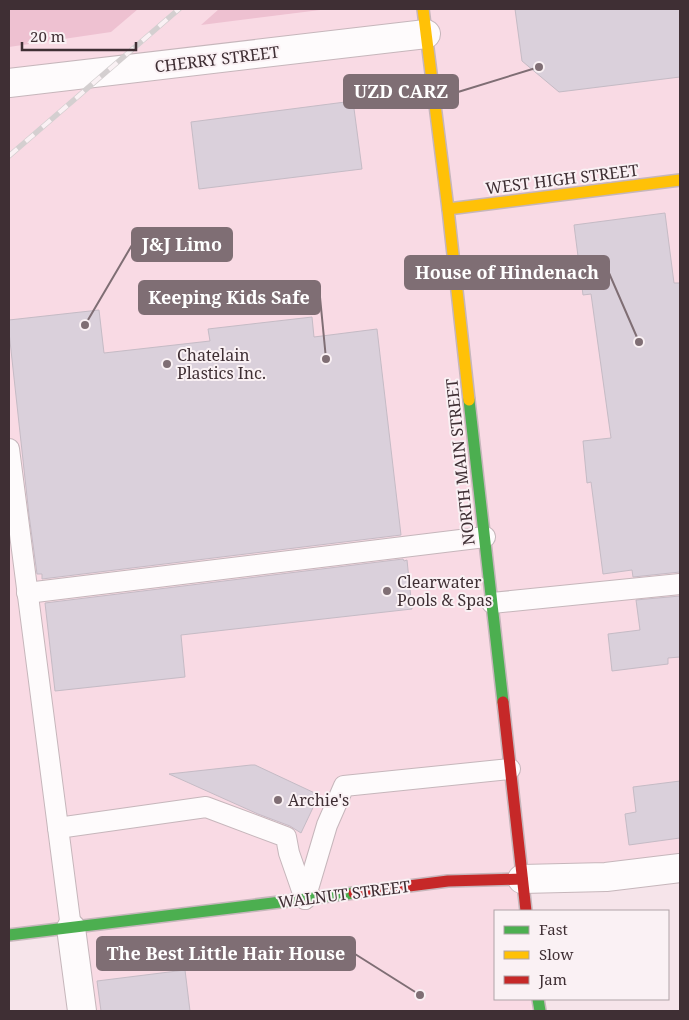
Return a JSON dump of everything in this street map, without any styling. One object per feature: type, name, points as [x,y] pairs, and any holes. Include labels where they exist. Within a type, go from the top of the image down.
[{"type":"main road","name":"NORTH MAIN STREET","points":[[425,22],[448,209],[526,910]]},
{"type":"main road","name":"WEST HIGH STREET","points":[[448,209],[680,180]]},
{"type":"main road","name":"WALNUT STREET","points":[[9,935],[448,881],[522,879]]},
{"type":"street","name":"CHERRY STREET","points":[[9,83],[425,22]]},
{"type":"street","name":"WALNUT STREET","points":[[522,879],[606,877],[680,868]]},
{"type":"street","points":[[71,928],[82,1011]]},
{"type":"lane","points":[[9,449],[71,928]]},
{"type":"lane","points":[[27,593],[485,537]]},
{"type":"lane","points":[[492,603],[680,584]]},
{"type":"lane","points":[[305,899],[327,826],[344,786],[510,769]]},
{"type":"lane","points":[[58,828],[206,807],[286,837],[289,853],[305,899]]},
{"type":"shaded area","points":[[9,9],[680,9],[680,868],[522,879],[526,910],[494,910],[494,1000],[538,1000],[540,1011],[82,1011],[71,928],[9,935]]},
{"type":"shaded area","points":[[9,9],[138,9],[111,32],[9,47]]},
{"type":"shaded area","points":[[219,9],[328,9],[201,25]]},
{"type":"building","points":[[515,9],[680,9],[680,77],[559,92],[522,61]]},
{"type":"building","points":[[353,101],[362,169],[199,189],[191,122]]},
{"type":"building","points":[[665,213],[674,283],[680,283],[680,572],[633,577],[632,570],[603,574],[591,482],[587,483],[583,441],[611,438],[591,294],[583,295],[574,225]]},
{"type":"building","points":[[99,310],[104,353],[210,341],[208,329],[312,317],[314,337],[377,329],[401,535],[42,579],[42,574],[37,574],[29,515],[9,320]]},
{"type":"building","points":[[403,559],[404,561],[407,560],[412,609],[181,635],[185,677],[55,691],[45,603]]},
{"type":"building","points":[[680,596],[680,657],[668,658],[668,664],[612,671],[608,634],[640,630],[636,600]]},
{"type":"building","name":"Archie's","points":[[255,765],[319,795],[301,833],[290,826],[258,814],[169,774]]},
{"type":"building","points":[[680,781],[680,838],[629,845],[625,814],[636,812],[633,787]]},
{"type":"building","points":[[185,970],[190,1011],[101,1011],[97,981]]},
{"type":"railway","points":[[9,156],[179,9]]},
{"type":"traffic: fast","points":[[469,400],[503,702]]},
{"type":"traffic: fast","points":[[9,935],[354,893]]},
{"type":"traffic: fast","points":[[538,1000],[540,1011]]},
{"type":"traffic: slow","points":[[423,9],[469,400]]},
{"type":"traffic: slow","points":[[448,209],[680,180]]},
{"type":"traffic: jam","points":[[503,702],[526,910]]},
{"type":"traffic: jam","points":[[354,893],[448,881],[522,879]]},
{"type":"place","name":"UZD CARZ","points":[[539,67]]},
{"type":"place","name":"J&J Limo","points":[[85,325]]},
{"type":"place","name":"House of Hindenach","points":[[639,342]]},
{"type":"place","name":"Keeping Kids Safe","points":[[326,359]]},
{"type":"place","name":"Chatelain Plastics Inc.","points":[[167,364]]},
{"type":"place","name":"Clearwater Pools & Spas","points":[[387,591]]},
{"type":"place","name":"Archie's","points":[[278,800]]},
{"type":"place","name":"The Best Little Hair House","points":[[420,995]]}]
